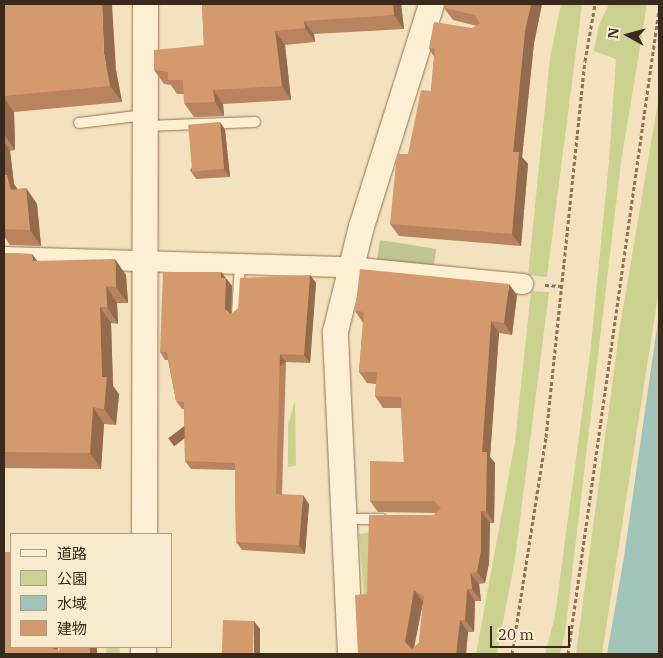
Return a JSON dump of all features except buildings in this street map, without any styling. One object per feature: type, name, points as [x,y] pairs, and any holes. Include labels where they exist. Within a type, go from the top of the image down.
[{"type":"street","points":[[144,4],[146,260],[144,533]]},
{"type":"street","points":[[350,654],[341,518],[335,331],[350,268],[430,16]]},
{"type":"street","points":[[4,258],[146,260],[350,268],[523,284]]},
{"type":"lane","points":[[80,122],[255,122]]},
{"type":"lane","points":[[237,315],[240,264]]},
{"type":"lane","points":[[341,518],[396,519]]},
{"type":"path","points":[[512,654],[546,437],[594,5]]},
{"type":"path","points":[[568,654],[659,10]]},
{"type":"green space","points":[[561,4],[582,4],[547,277],[528,275],[550,58]]},
{"type":"green space","points":[[609,4],[647,4],[621,162],[565,633],[560,654],[545,654],[555,616],[590,354],[609,161],[616,59],[594,51],[599,25]]},
{"type":"green space","points":[[659,96],[659,289],[602,654],[576,654],[620,326]]},
{"type":"green space","points":[[380,240],[436,249],[433,270],[377,261]]},
{"type":"green space","points":[[531,291],[549,292],[515,559],[497,654],[476,654],[515,442]]},
{"type":"green space","points":[[295,400],[296,466],[288,467],[288,425]]},
{"type":"green space","points":[[374,532],[369,596],[364,596],[359,534]]},
{"type":"green space","points":[[107,648],[119,648],[118,656],[113,658],[108,656]]},
{"type":"water","points":[[659,313],[659,654],[607,654],[624,557]]}]
